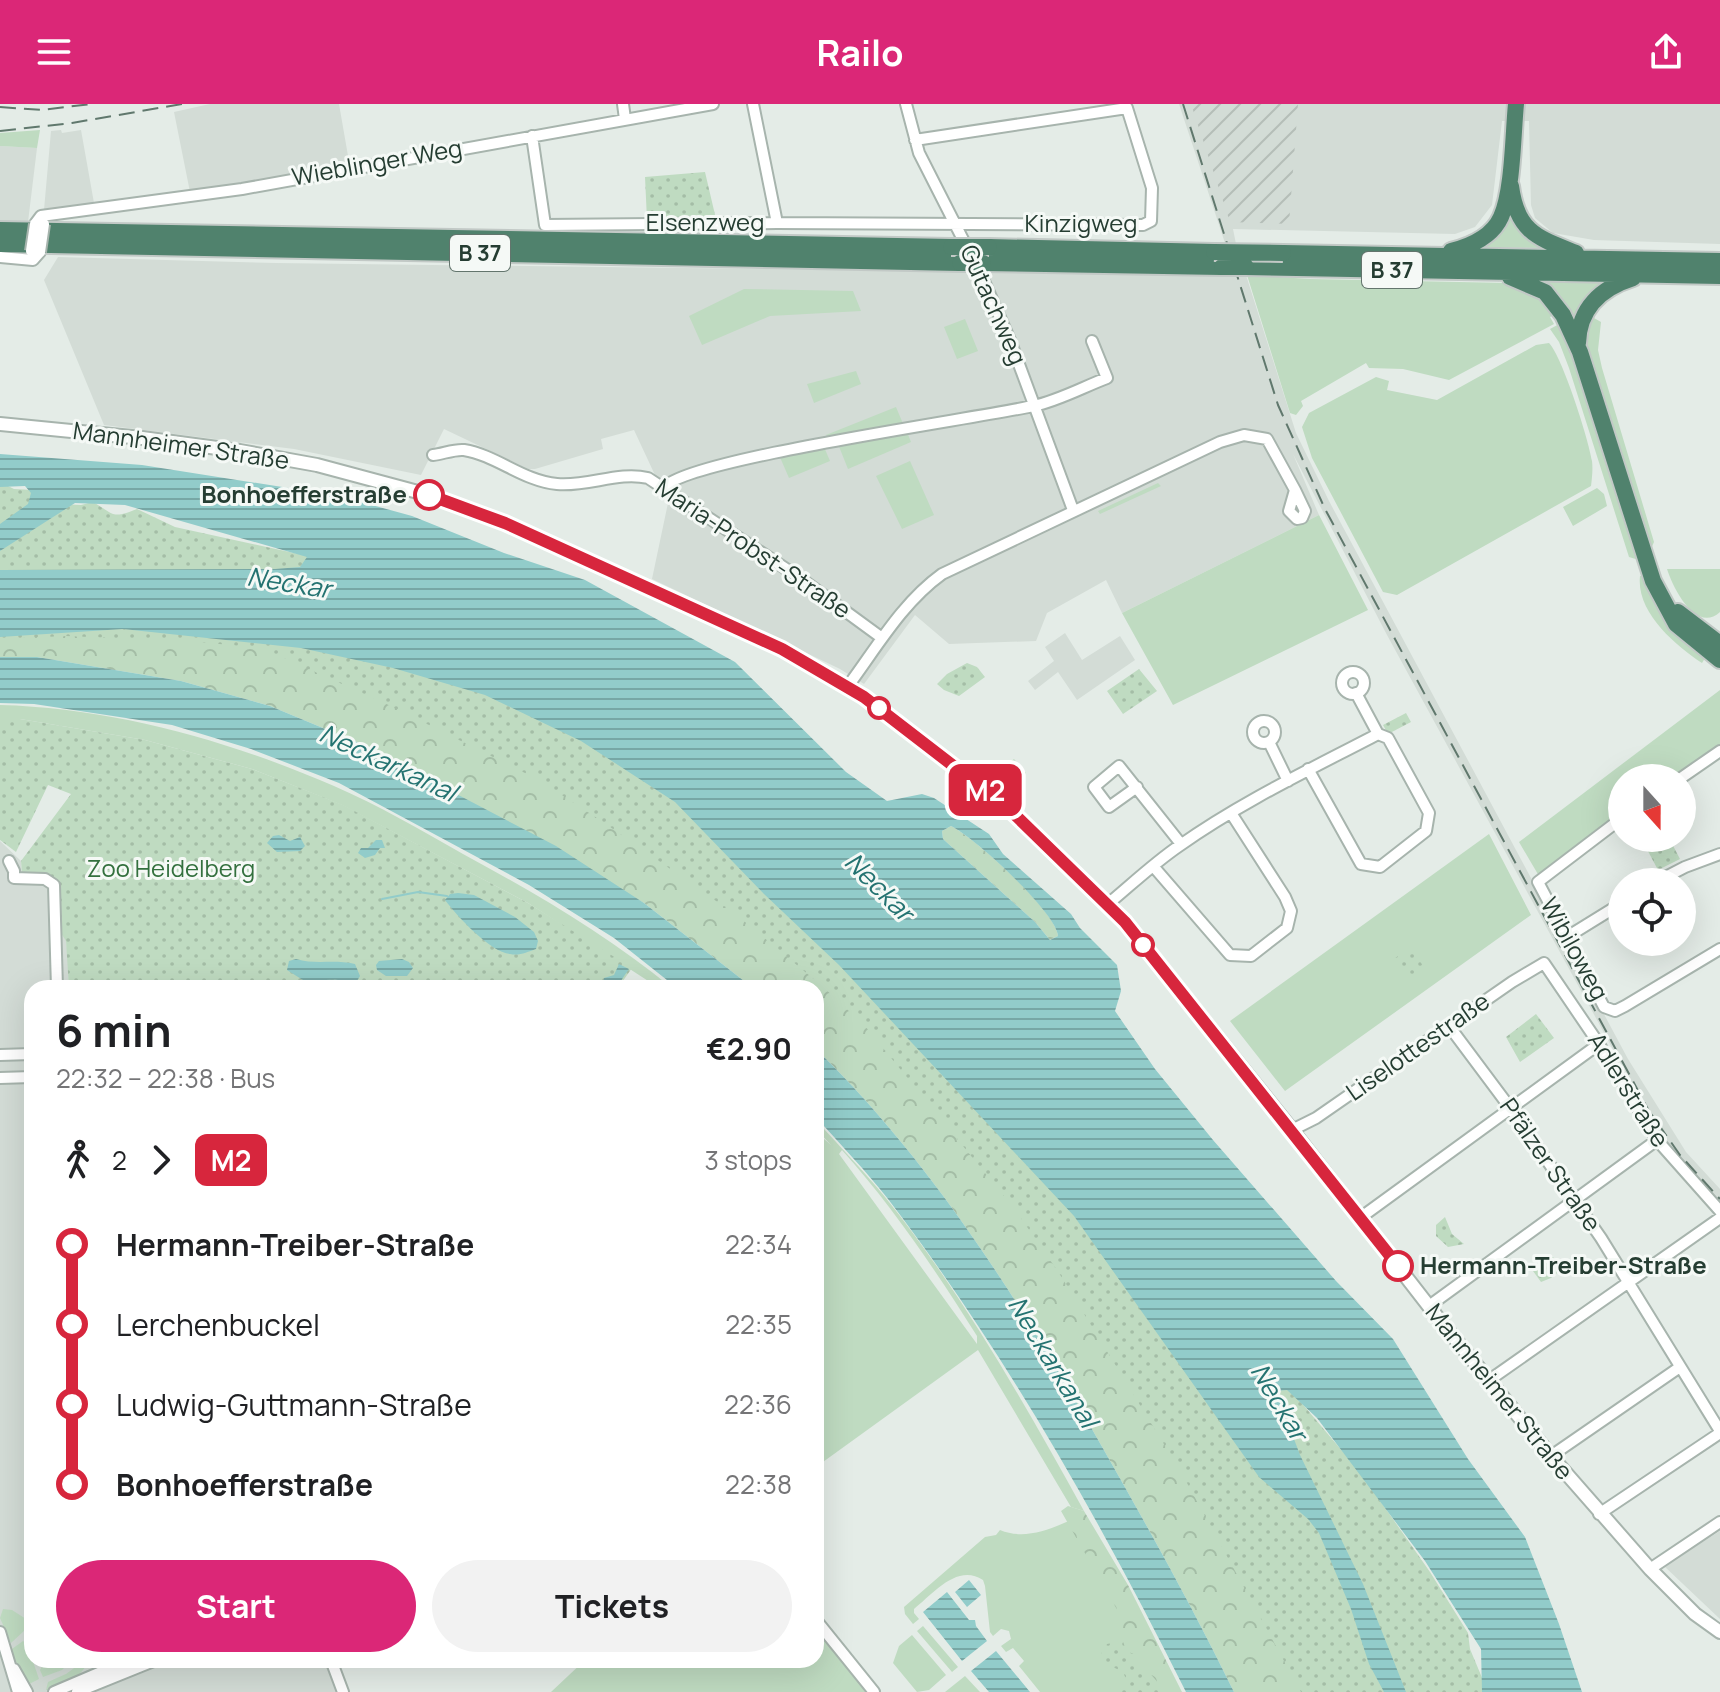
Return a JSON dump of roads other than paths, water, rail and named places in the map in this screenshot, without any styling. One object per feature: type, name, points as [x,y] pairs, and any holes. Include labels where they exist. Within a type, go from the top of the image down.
[{"type":"highway","points":[[1516,104],[1509,173],[1513,198],[1529,229],[1544,241],[1588,259]]},
{"type":"highway","name":"B 37","points":[[1430,256],[1473,244],[1496,225],[1504,207],[1509,173]]},
{"type":"highway","name":"B 37","points":[[0,230],[951,247],[986,255],[1218,260],[1283,253],[1720,261]]},
{"type":"highway","name":"B 37","points":[[0,244],[960,263],[986,255]]},
{"type":"highway","name":"B 37","points":[[1218,260],[1246,267],[1720,276]]},
{"type":"highway","points":[[1493,272],[1529,283],[1545,292],[1575,325],[1580,352],[1647,564],[1676,624],[1720,660]]},
{"type":"highway","points":[[1575,325],[1601,293],[1625,280],[1651,275]]},
{"type":"highway","points":[[1662,598],[1687,621],[1720,644]]},
{"type":"street","points":[[623,104],[625,119]]},
{"type":"street","name":"Wieblinger Weg","points":[[0,257],[34,255],[40,221],[242,189],[713,104]]},
{"type":"street","points":[[753,104],[777,223]]},
{"type":"street","name":"Gutachweg","points":[[906,104],[915,140],[1006,329],[1073,510]]},
{"type":"street","points":[[915,140],[1090,113],[1102,108]]},
{"type":"street","name":"Kinzigweg","points":[[956,224],[1149,223],[1152,188],[1127,108],[1102,108]]},
{"type":"street","name":"Elsenzweg","points":[[532,136],[545,225],[956,224]]},
{"type":"street","points":[[665,487],[669,482],[693,472],[770,454],[1037,406],[1107,378],[1092,341]]},
{"type":"street","name":"Mannheimer Straße","points":[[0,424],[240,451],[317,465],[429,495],[519,529],[782,649],[848,686],[1008,808],[1125,922],[1488,1381],[1599,1514],[1695,1614],[1720,1632]]},
{"type":"street","points":[[848,686],[922,589],[942,574],[1193,453],[1244,435],[1267,439],[1295,490]]},
{"type":"street","name":"Maria-Probst-Straße","points":[[433,455],[464,450],[553,484],[584,484],[636,475],[648,478],[800,578],[882,638]]},
{"type":"street","points":[[1308,769],[1361,864],[1380,867],[1426,831],[1429,813],[1388,738],[1378,734],[1356,693]]},
{"type":"street","points":[[1108,904],[1181,844],[1308,769],[1378,734]]},
{"type":"street","points":[[1269,742],[1288,781]]},
{"type":"street","points":[[1696,768],[1720,751]]},
{"type":"street","points":[[1137,787],[1181,844]]},
{"type":"street","points":[[1153,866],[1230,955],[1251,956],[1287,928],[1291,911],[1231,813]]},
{"type":"street","name":"Wibiloweg","points":[[1608,829],[1538,882],[1604,1007],[1615,1011],[1720,949]]},
{"type":"street","points":[[1683,868],[1720,854]]},
{"type":"street","points":[[9,861],[14,878],[45,879],[54,885],[57,980]]},
{"type":"street","points":[[1567,937],[1608,912]]},
{"type":"street","name":"Liselottestraße","points":[[1292,1130],[1316,1118],[1544,963]]},
{"type":"street","name":"Adlerstraße","points":[[1544,963],[1599,1044],[1657,1140],[1720,1211]]},
{"type":"street","name":"Pfälzer Straße","points":[[1449,1026],[1575,1201],[1629,1282],[1720,1432]]},
{"type":"street","points":[[1360,1218],[1599,1044]]},
{"type":"street","points":[[0,1055],[24,1054]]},
{"type":"street","points":[[0,1078],[24,1077]]},
{"type":"street","points":[[1429,1306],[1657,1140]]},
{"type":"street","points":[[1488,1381],[1720,1218]]},
{"type":"street","points":[[1551,1456],[1680,1367]]},
{"type":"street","points":[[1599,1514],[1720,1432]]},
{"type":"street","points":[[1650,1569],[1720,1522]]},
{"type":"street","points":[[824,1630],[874,1692]]},
{"type":"street","points":[[0,1632],[11,1664],[27,1692]]},
{"type":"street","points":[[11,1664],[18,1692]]},
{"type":"street","points":[[54,1692],[110,1668]]},
{"type":"street","points":[[77,1692],[136,1668]]},
{"type":"street","points":[[334,1668],[343,1692]]},
{"type":"street","points":[[10,1692],[13,1679]]},
{"type":"water","name":"Neckar","points":[[0,454],[142,465],[339,496],[412,516],[504,553],[585,580],[735,662],[846,772],[887,801],[922,794],[934,798],[989,834],[1003,854],[1071,914],[1080,928],[1117,965],[1121,991],[1115,1011],[1155,1069],[1336,1281],[1393,1339],[1468,1459],[1525,1537],[1582,1692],[1482,1692],[1481,1649],[1425,1561],[1317,1418],[1287,1390],[1276,1391],[1300,1455],[1363,1584],[1406,1692],[1384,1692],[1369,1664],[1351,1609],[1319,1533],[1308,1519],[1259,1477],[1074,1216],[839,965],[764,894],[675,802],[581,741],[485,695],[393,668],[301,648],[123,629],[0,637],[0,570],[275,569],[300,567],[307,557],[125,505],[75,503],[0,551],[0,524],[28,504],[31,493],[25,486],[0,487]],"holes":[[[951,826],[1030,894],[1054,925],[1058,936],[1050,940],[1035,922],[943,839],[942,831]]]},
{"type":"water","name":"Neckarkanal","points":[[0,657],[37,657],[181,681],[270,706],[359,743],[556,846],[644,903],[743,980],[667,980],[614,938],[529,885],[339,783],[251,749],[172,725],[34,704],[0,703]]},
{"type":"water","points":[[279,835],[290,841],[300,837],[305,846],[300,851],[277,852],[267,843],[273,836]]},
{"type":"water","points":[[376,840],[382,840],[385,848],[365,858],[358,853],[361,848],[368,848]]},
{"type":"water","points":[[450,894],[474,895],[515,917],[534,932],[538,941],[536,949],[514,954],[493,947],[466,924],[445,900]]},
{"type":"water","points":[[402,959],[413,968],[407,976],[386,976],[377,970],[379,961]]},
{"type":"water","points":[[289,961],[355,964],[360,976],[358,980],[303,980],[287,970]]},
{"type":"water","points":[[619,964],[629,969],[621,980],[604,980],[614,975]]},
{"type":"water","points":[[824,1057],[900,1141],[975,1240],[1009,1292],[1139,1511],[1234,1692],[1186,1692],[1120,1564],[1049,1438],[972,1316],[862,1168],[824,1126]]},
{"type":"water","points":[[969,1580],[981,1595],[967,1607],[955,1592]]},
{"type":"water","points":[[947,1592],[969,1620],[975,1620],[987,1641],[962,1661],[923,1612]]},
{"type":"water","points":[[996,1651],[1030,1692],[989,1692],[971,1671]]},
{"type":"waterway","points":[[382,899],[418,892],[447,896]]},
{"type":"railway","points":[[0,107],[42,110],[91,104]]},
{"type":"railway","points":[[0,131],[72,123],[182,104]]},
{"type":"railway","points":[[1183,104],[1278,405],[1325,509],[1649,1111],[1680,1155],[1720,1199]]},
{"type":"place","name":"Bonhoefferstraße","points":[[429,495]]},
{"type":"place","name":"Hermann-Treiber-Straße","points":[[1398,1266]]},
{"type":"park label","name":"Zoo Heidelberg","points":[[171,869]]}]
